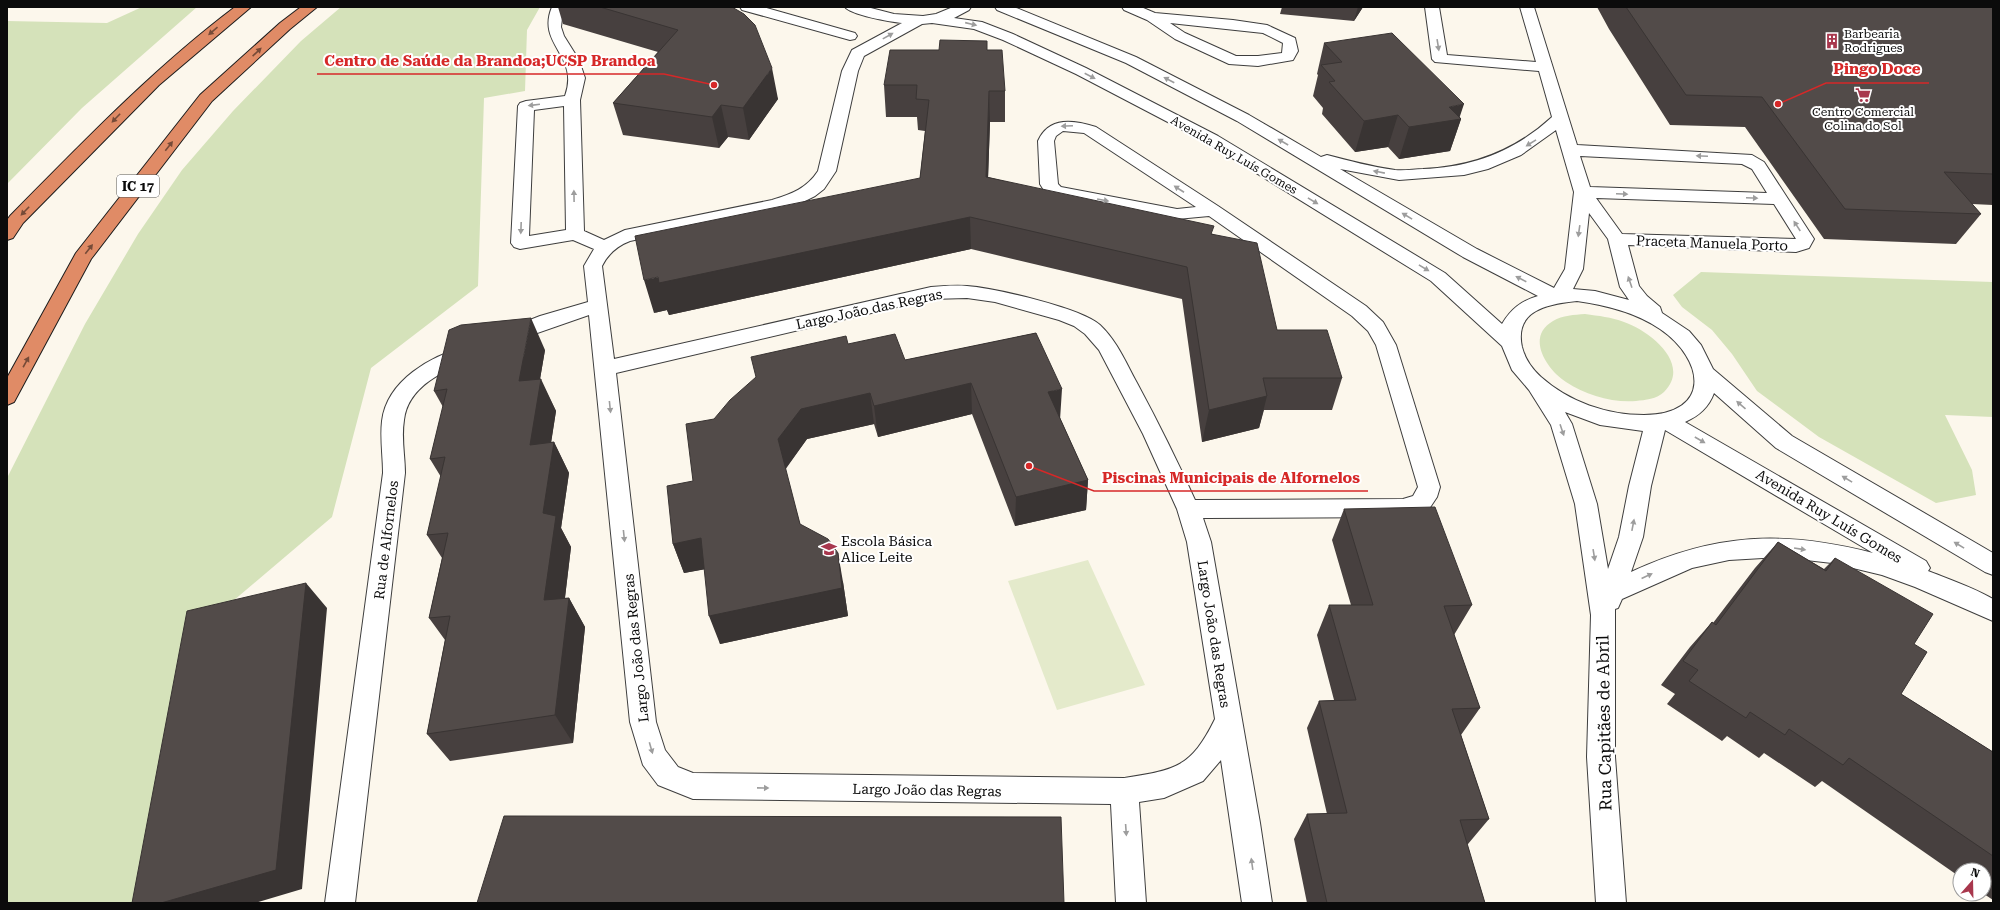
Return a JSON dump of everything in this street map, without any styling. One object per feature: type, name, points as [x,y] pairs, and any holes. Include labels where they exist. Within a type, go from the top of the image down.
[{"type":"highway","points":[[7,234],[16,220],[142,91],[224,21],[244,7]]},
{"type":"highway","name":"IC 17","points":[[7,396],[84,257],[202,104],[285,26],[310,7]]},
{"type":"street","points":[[559,7],[556,12],[553,30],[575,66],[578,79],[572,100],[575,234]]},
{"type":"street","points":[[747,7],[850,36]]},
{"type":"street","points":[[606,368],[593,266],[597,257],[605,247],[625,236],[776,205],[809,192],[818,185],[827,171],[850,71],[857,53],[926,20],[953,13],[964,7]]},
{"type":"street","points":[[1002,7],[1131,60],[1243,118],[1470,253],[1558,296]]},
{"type":"street","points":[[1130,7],[1152,17],[1180,36],[1234,61],[1258,62],[1288,57],[1291,50],[1290,41],[1267,29],[1233,24],[1152,17]]},
{"type":"street","points":[[1432,7],[1440,59],[1546,67]]},
{"type":"street","points":[[1527,7],[1583,192],[1617,239],[1630,287],[1640,301],[1664,322],[1691,346],[1700,359],[1705,373],[1705,389],[1698,403],[1685,413],[1661,422],[1625,423],[1592,415],[1561,402],[1536,384],[1517,363],[1509,341],[1511,325],[1520,312],[1535,302],[1558,296],[1594,297],[1612,300],[1630,306],[1664,322]]},
{"type":"street","points":[[854,8],[850,36],[857,53]]},
{"type":"street","name":"Avenida Ruy Luís Gomes","points":[[854,8],[888,17],[977,25],[1008,37],[1081,71],[1212,139],[1438,277],[1509,341]]},
{"type":"street","points":[[572,100],[526,106],[520,243],[575,234],[605,247]]},
{"type":"street","points":[[1304,155],[1397,175],[1440,174],[1473,169],[1501,160],[1543,135],[1560,118]]},
{"type":"street","points":[[1188,509],[1403,508],[1419,505],[1427,498],[1430,487],[1386,345],[1376,327],[1340,297],[1212,210],[1090,130],[1081,127],[1060,126],[1053,129],[1047,135],[1046,141],[1049,184],[1056,191],[1177,214],[1189,214],[1212,210]]},
{"type":"street","name":"Praceta Manuela Porto","points":[[1570,150],[1746,159],[1758,166],[1805,239],[1803,244],[1796,246],[1617,239]]},
{"type":"street","points":[[1558,296],[1574,269],[1583,192]]},
{"type":"street","points":[[1583,192],[1780,199]]},
{"type":"street","name":"Largo João das Regras","points":[[967,292],[995,296],[1066,315],[1081,321],[1092,329],[1107,346],[1150,427],[1188,509],[1199,542],[1228,719],[1214,749],[1193,772],[1164,786],[1124,791],[723,788],[693,786],[668,776],[653,756],[643,722],[606,368],[931,293],[967,292]]},
{"type":"street","name":"Rua de Alfornelos","points":[[340,903],[394,473],[393,415],[398,401],[408,388],[422,376],[443,364],[547,321],[598,305]]},
{"type":"street","points":[[1705,373],[1784,442],[1990,557]]},
{"type":"street","name":"Rua Capitães de Abril","points":[[1536,384],[1561,424],[1586,504],[1607,604],[1601,757],[1611,903]]},
{"type":"street","name":"Avenida Ruy Luís Gomes","points":[[1661,422],[1984,607]]},
{"type":"street","name":"Rua Capitães de Abril","points":[[1607,604],[1631,537],[1640,486],[1661,422]]},
{"type":"street","points":[[1607,604],[1650,574],[1703,555],[1738,548],[1791,548],[1848,557],[1906,573],[1984,607]]},
{"type":"street","points":[[1228,719],[1246,822],[1257,903]]},
{"type":"street","points":[[1124,791],[1131,903]]},
{"type":"green space","points":[[142,7],[197,7],[82,108],[7,184],[7,21],[107,23]]},
{"type":"green space","points":[[341,7],[540,7],[527,30],[525,91],[484,98],[478,286],[371,368],[332,517],[207,623],[135,903],[7,903],[7,478],[85,324],[138,234],[182,170],[233,111],[301,41]]},
{"type":"green space","points":[[1701,272],[1993,282],[1993,417],[1945,415],[1972,470],[1976,495],[1936,503],[1819,437],[1757,391],[1732,354],[1712,330],[1682,307],[1673,295]]},
{"type":"green space","points":[[1585,314],[1624,322],[1634,326],[1655,341],[1671,360],[1673,371],[1671,381],[1664,392],[1647,400],[1618,401],[1582,391],[1559,377],[1546,362],[1542,353],[1540,344],[1541,336],[1545,328],[1557,319]]},
{"type":"green space","points":[[1088,560],[1145,685],[1057,710],[1008,581]]},
{"type":"building","points":[[600,7],[732,7],[744,14],[755,25],[772,68],[743,108],[721,105],[712,117],[613,103],[678,30]]},
{"type":"building","name":"Centro Comercial Colina do Sol","points":[[1626,7],[1993,7],[1993,174],[1944,172],[1981,214],[1845,209],[1762,97],[1686,95]]},
{"type":"building","points":[[1392,33],[1464,104],[1449,107],[1461,119],[1409,127],[1398,115],[1364,121],[1329,82],[1335,81],[1321,65],[1342,62],[1324,43]]},
{"type":"building","points":[[940,40],[987,41],[987,50],[1002,50],[1005,91],[989,91],[986,177],[1214,226],[1211,234],[1257,243],[1277,330],[1327,330],[1342,378],[1263,378],[1267,396],[1209,410],[1187,267],[970,217],[659,283],[658,277],[644,280],[635,236],[920,178],[929,100],[916,99],[917,85],[884,85],[890,50],[939,50]]},
{"type":"building","points":[[531,318],[519,381],[541,379],[530,445],[554,442],[543,513],[556,516],[544,600],[569,598],[555,715],[427,734],[450,616],[429,618],[448,533],[427,535],[445,457],[430,459],[447,389],[434,391],[449,330],[461,325]]},
{"type":"building","points":[[1036,333],[1062,389],[1048,392],[1088,480],[1016,497],[971,383],[874,406],[870,393],[801,409],[778,439],[800,524],[828,539],[838,553],[842,588],[709,616],[701,538],[673,544],[667,486],[693,481],[686,424],[714,419],[730,400],[756,377],[751,357],[846,336],[848,344],[895,334],[905,360]]},
{"type":"building","points":[[1435,507],[1472,605],[1444,606],[1480,708],[1452,709],[1489,819],[1460,820],[1485,903],[1327,903],[1307,814],[1347,813],[1319,701],[1356,700],[1329,605],[1373,605],[1344,509]]},
{"type":"building","points":[[1778,542],[1826,571],[1835,558],[1933,614],[1914,644],[1927,652],[1901,694],[1993,752],[1993,856],[1849,758],[1843,765],[1789,729],[1785,735],[1750,712],[1746,718],[1689,681],[1698,670],[1683,661],[1712,622],[1716,625]]},
{"type":"building","points":[[306,583],[276,870],[161,903],[132,903],[187,611]]},
{"type":"building","points":[[504,816],[1061,817],[1064,903],[477,903]]},
{"type":"place","name":"Barbearia Rodrigues","points":[[1832,41]]},
{"type":"place","name":"Centro de Saúde da Brandoa;UCSP Brandoa","points":[[714,85]]},
{"type":"place","name":"Centro Comercial Colina do Sol","points":[[1863,95]]},
{"type":"place","name":"Pingo Doce","points":[[1778,104]]},
{"type":"place","name":"Piscinas Municipais de Alfornelos","points":[[1029,466]]},
{"type":"place","name":"Escola Básica Alice Leite","points":[[829,549]]}]
